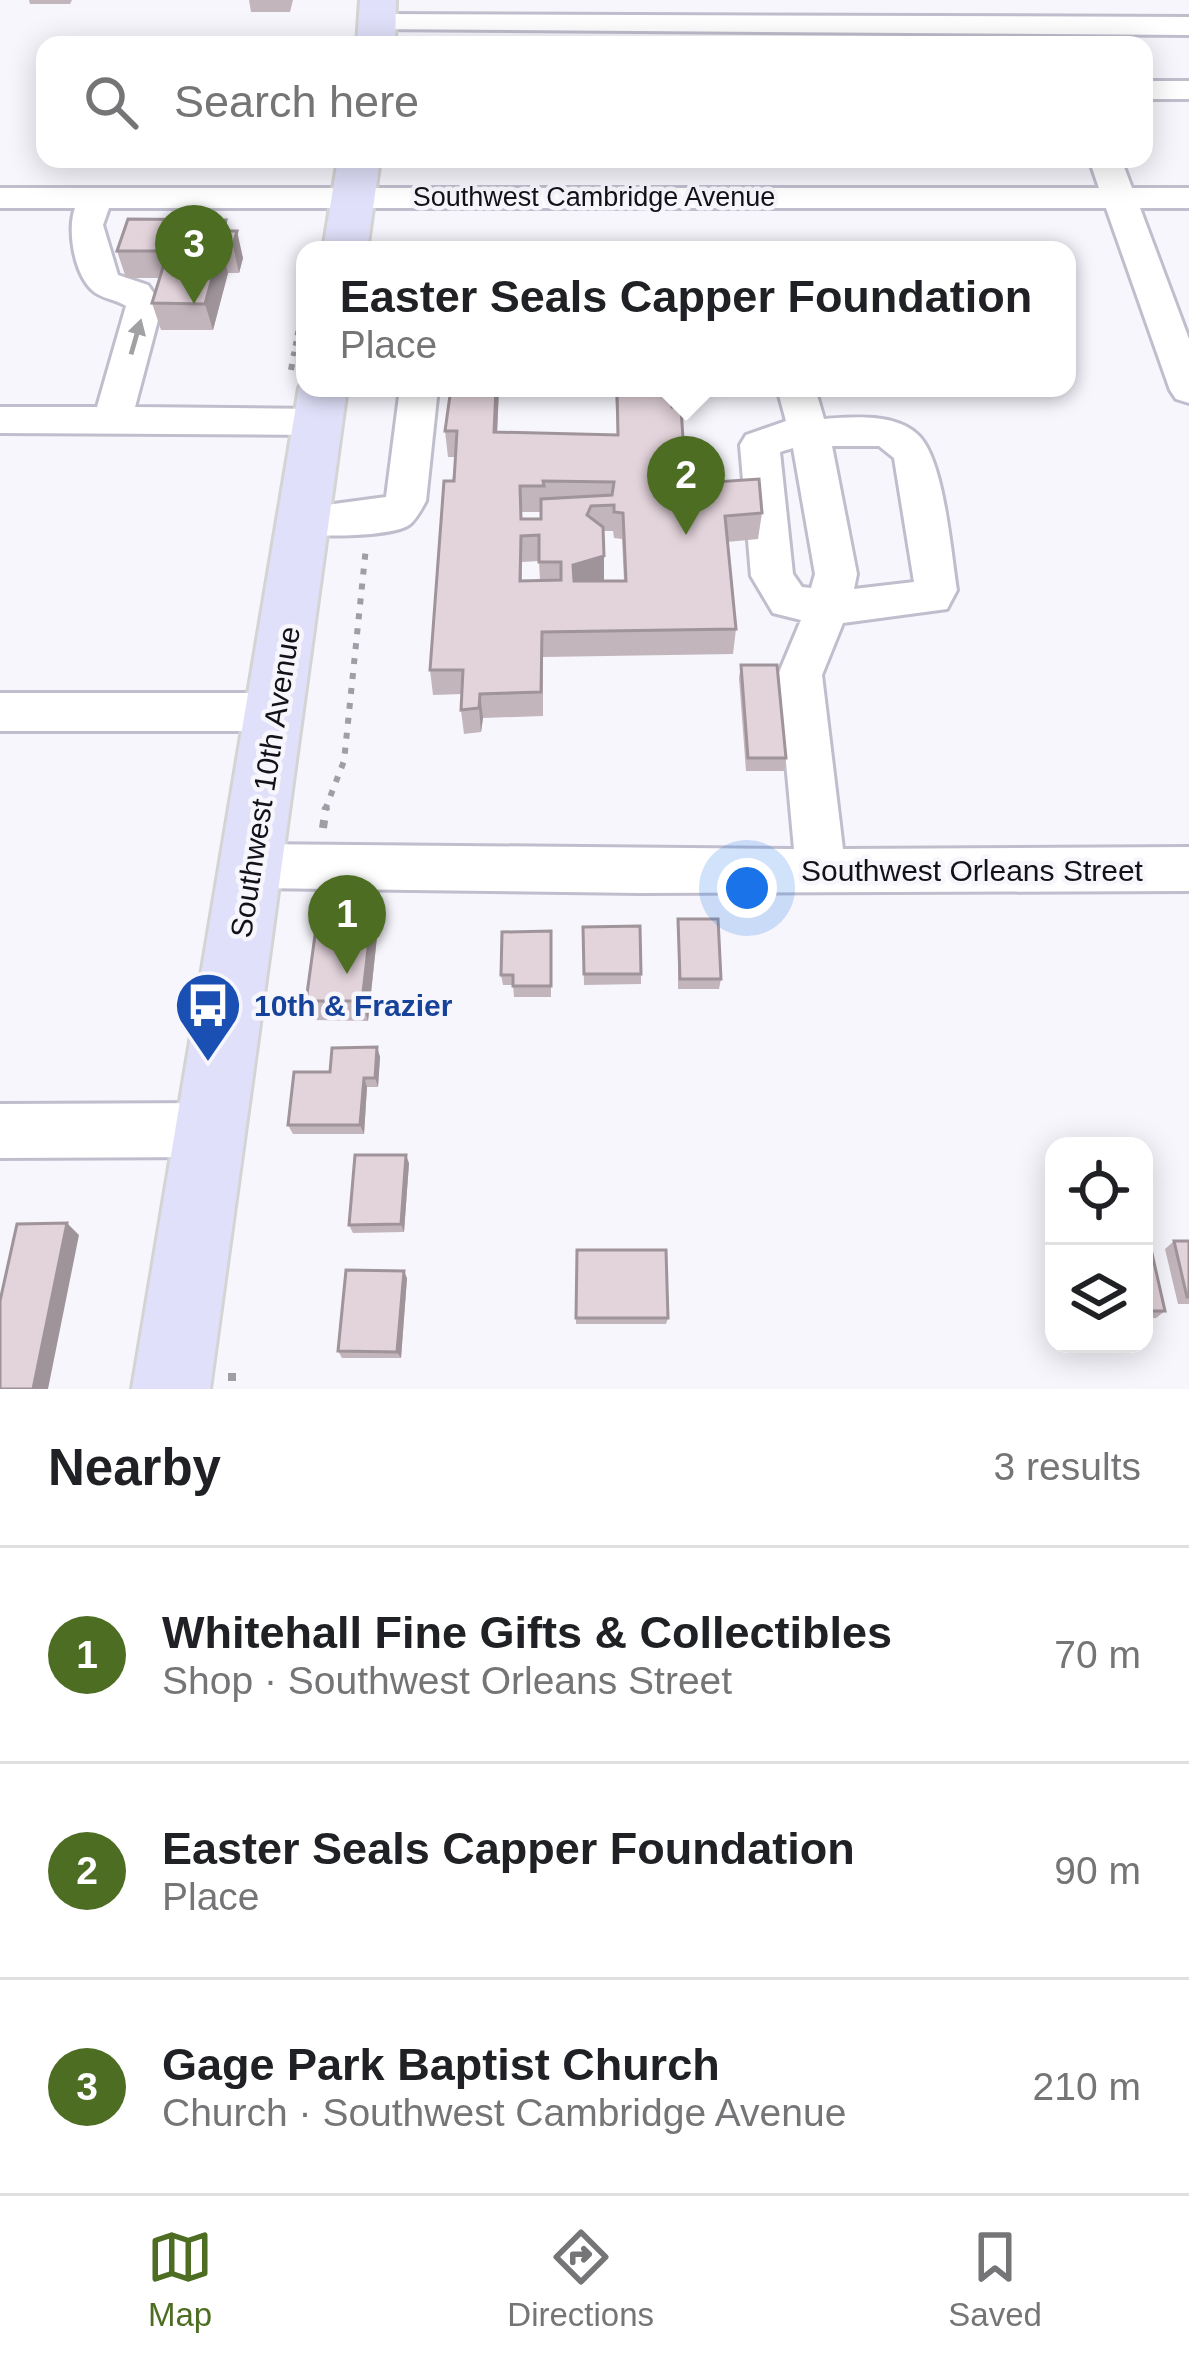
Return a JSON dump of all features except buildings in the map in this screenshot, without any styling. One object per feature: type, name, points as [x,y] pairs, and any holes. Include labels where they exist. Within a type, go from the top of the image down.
[{"type":"main road","points":[[346,241],[357,178]]},
{"type":"main road","name":"Southwest 10th Avenue","points":[[171,1389],[320,405]]},
{"type":"street","points":[[377,23],[1189,26]]},
{"type":"street","points":[[1153,90],[1189,90]]},
{"type":"street","points":[[1108,168],[1177,327],[1189,390]]},
{"type":"street","name":"Southwest Cambridge Avenue","points":[[0,198],[96,198],[357,178],[1189,197]]},
{"type":"street","points":[[96,198],[86,225],[101,279],[109,287],[135,293],[144,304],[112,421]]},
{"type":"street","points":[[304,521],[394,515],[406,501],[418,397]]},
{"type":"street","points":[[798,397],[836,574],[828,608],[800,675],[820,871]]},
{"type":"street","points":[[0,420],[112,421],[320,405]]},
{"type":"street","points":[[808,433],[891,434],[904,439],[914,455],[936,590],[921,601],[828,608],[788,601],[772,577],[760,446],[767,438],[808,433]]},
{"type":"street","points":[[0,712],[276,712]]},
{"type":"street","name":"Southwest Orleans Street","points":[[252,866],[1189,869]]},
{"type":"street","points":[[0,1131],[213,1130]]},
{"type":"place","name":"Gage Park Baptist Church","points":[[194,304]]},
{"type":"place","name":"Easter Seals Capper Foundation","points":[[686,535]]},
{"type":"place","name":"Whitehall Fine Gifts & Collectibles","points":[[347,974]]},
{"type":"place","name":"10th & Frazier","points":[[208,1064]]}]
